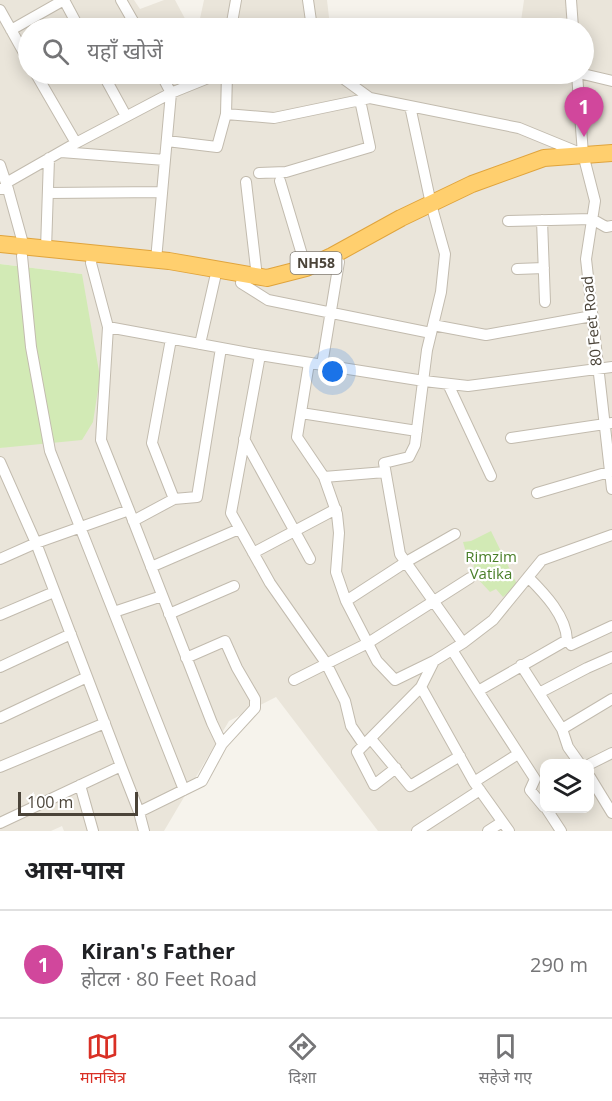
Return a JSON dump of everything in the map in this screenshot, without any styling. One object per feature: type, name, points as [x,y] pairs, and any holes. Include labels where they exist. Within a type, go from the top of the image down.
[{"type":"highway","name":"NH58","points":[[0,244],[23,251],[92,258],[215,278],[249,280],[267,278],[306,268],[432,208],[546,166],[612,153]]},
{"type":"highway","name":"NH58","points":[[584,158],[612,161]]},
{"type":"highway","name":"NH58","points":[[0,253],[46,249],[92,258],[156,260],[249,280],[267,287],[309,276],[339,262],[432,208]]},
{"type":"street","points":[[32,18],[64,0],[74,18]]},
{"type":"street","points":[[122,0],[132,18]]},
{"type":"street","points":[[233,18],[236,0]]},
{"type":"street","points":[[308,0],[311,18]]},
{"type":"street","points":[[571,0],[572,18]]},
{"type":"street","points":[[0,10],[18,42]]},
{"type":"street","points":[[11,30],[18,26]]},
{"type":"street","points":[[594,77],[612,81]]},
{"type":"street","points":[[42,84],[76,142]]},
{"type":"street","points":[[108,84],[126,116]]},
{"type":"street","points":[[156,260],[171,93],[166,84]]},
{"type":"street","points":[[5,187],[76,142],[171,93],[193,84]]},
{"type":"street","points":[[166,141],[217,147],[226,114],[227,84]]},
{"type":"street","points":[[259,173],[286,172],[370,147],[365,99],[348,84]]},
{"type":"street","name":"80 Feet Road","points":[[578,84],[584,158],[595,201],[586,260],[597,369],[608,424],[612,489]]},
{"type":"street","points":[[226,114],[274,118],[365,99],[519,128],[584,158]]},
{"type":"street","points":[[410,106],[432,208],[445,254],[416,445],[409,457],[384,463],[400,554],[463,643]]},
{"type":"street","points":[[60,152],[165,160]]},
{"type":"street","points":[[46,249],[49,158]]},
{"type":"street","points":[[0,165],[23,251],[31,347],[50,451],[184,790]]},
{"type":"street","points":[[280,180],[306,268]]},
{"type":"street","points":[[246,182],[249,280],[268,300],[331,313],[486,335],[592,316]]},
{"type":"street","points":[[48,193],[162,192]]},
{"type":"street","points":[[508,221],[592,219],[606,227],[612,226]]},
{"type":"street","points":[[542,220],[545,302]]},
{"type":"street","points":[[92,258],[108,327],[101,440],[222,744]]},
{"type":"street","points":[[322,365],[339,262]]},
{"type":"street","points":[[517,268],[544,268]]},
{"type":"street","points":[[200,344],[215,278]]},
{"type":"street","points":[[108,327],[260,355],[468,386],[612,367]]},
{"type":"street","points":[[171,339],[152,443],[174,499]]},
{"type":"street","points":[[0,559],[36,543],[80,528],[131,515],[174,499],[197,498],[221,348]]},
{"type":"street","points":[[260,355],[231,513],[270,583],[326,663],[345,701],[351,726],[396,768],[410,786],[460,756]]},
{"type":"street","points":[[309,363],[297,437],[324,477],[336,509],[339,533],[336,573],[346,601],[377,661],[395,680],[434,661],[494,620],[542,560],[612,535]]},
{"type":"street","points":[[448,384],[491,476]]},
{"type":"street","points":[[301,413],[417,431]]},
{"type":"street","points":[[511,438],[608,424]]},
{"type":"street","points":[[244,439],[310,559]]},
{"type":"street","points":[[0,462],[36,543],[139,812],[144,831]]},
{"type":"street","points":[[324,477],[385,472]]},
{"type":"street","points":[[537,493],[611,472]]},
{"type":"street","points":[[253,553],[336,509]]},
{"type":"street","points":[[150,567],[239,529]]},
{"type":"street","points":[[346,601],[406,562],[455,534]]},
{"type":"street","points":[[528,577],[546,595],[566,628],[567,640],[571,645],[612,626]]},
{"type":"street","points":[[294,680],[368,643],[470,578]]},
{"type":"street","points":[[169,614],[234,586]]},
{"type":"street","points":[[0,615],[54,592]]},
{"type":"street","points":[[114,612],[162,596]]},
{"type":"street","points":[[0,666],[71,634]]},
{"type":"street","points":[[186,657],[226,638]]},
{"type":"street","points":[[478,692],[567,640]]},
{"type":"street","points":[[139,812],[202,781],[222,744],[255,708],[255,699],[225,641],[186,657]]},
{"type":"street","points":[[452,650],[534,779],[530,790],[540,802]]},
{"type":"street","points":[[539,693],[612,657]]},
{"type":"street","points":[[396,768],[374,785],[357,752],[421,687],[434,661]]},
{"type":"street","points":[[521,665],[562,729],[568,747],[576,759]]},
{"type":"street","points":[[0,718],[87,678]]},
{"type":"street","points":[[421,687],[477,786],[505,827],[488,831]]},
{"type":"street","points":[[562,729],[612,699]]},
{"type":"street","points":[[0,767],[105,723]]},
{"type":"street","points":[[594,762],[612,753]]},
{"type":"street","points":[[417,831],[518,754]]},
{"type":"street","points":[[0,823],[121,766]]},
{"type":"street","points":[[594,784],[612,813]]},
{"type":"street","points":[[80,785],[93,831]]},
{"type":"street","points":[[548,813],[561,831]]},
{"type":"shaded area","points":[[0,0],[134,0],[140,9],[164,0],[175,0],[185,18],[18,18],[18,84],[594,84],[594,18],[521,18],[524,0],[612,0],[612,831],[378,831],[276,697],[229,721],[164,831],[64,831],[62,826],[51,831],[0,831],[0,448],[8,446],[82,274],[0,264]]},
{"type":"shaded area","points":[[204,0],[327,0],[329,18],[200,18]]},
{"type":"green space","points":[[0,264],[82,274],[100,377],[93,422],[82,440],[0,448]]},
{"type":"green space","name":"Rimzim Vatika","points":[[491,531],[517,584],[503,597],[496,589],[490,592],[476,577],[473,562],[463,542],[471,541]]},
{"type":"place","name":"Kiran's Father","points":[[584,137]]}]
